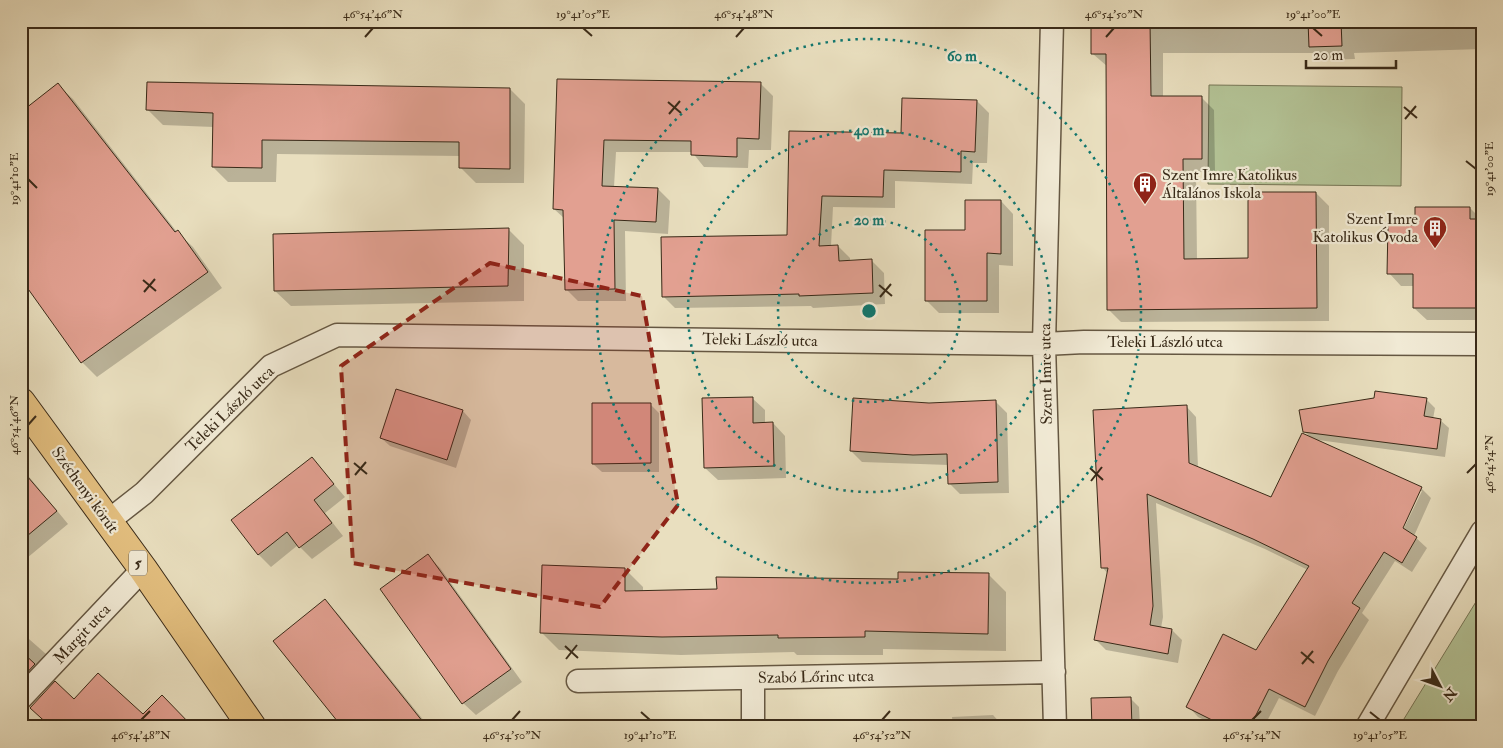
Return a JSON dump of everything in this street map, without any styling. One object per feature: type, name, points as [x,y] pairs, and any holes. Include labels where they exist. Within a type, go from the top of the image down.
[{"type":"main road","name":"Széchenyi körút","points":[[21,402],[142,569],[252,727]]},
{"type":"street","name":"Szent Imre utca","points":[[1052,21],[1044,344],[1055,727]]},
{"type":"street","name":"Teleki László utca","points":[[107,522],[144,493],[271,366],[336,335],[1044,344],[1084,342],[1482,344]]},
{"type":"street","points":[[1367,727],[1482,532]]},
{"type":"street","name":"Margit utca","points":[[21,698],[142,569]]},
{"type":"street","name":"Szabó Lőrinc utca","points":[[578,681],[1054,672]]},
{"type":"street","points":[[753,678],[753,727]]},
{"type":"highlighted area","points":[[490,263],[642,296],[678,505],[600,607],[353,563],[341,366]]},
{"type":"green space","points":[[1209,85],[1402,87],[1401,186],[1208,184]]},
{"type":"green space","points":[[1482,592],[1482,727],[1399,727]]},
{"type":"building","name":"Szent Imre Katolikus Általános Iskola","points":[[1091,21],[1150,21],[1151,96],[1202,96],[1202,159],[1183,159],[1184,259],[1248,258],[1248,192],[1316,192],[1317,308],[1107,310],[1106,54],[1091,54]]},
{"type":"building","points":[[1308,21],[1341,21],[1342,46],[1309,47]]},
{"type":"building","points":[[557,79],[761,82],[759,139],[737,138],[737,157],[691,155],[691,141],[604,140],[602,186],[658,188],[656,222],[614,220],[615,289],[565,290],[563,210],[553,209]]},
{"type":"building","points":[[147,82],[510,88],[510,169],[459,168],[459,142],[262,140],[262,168],[212,167],[213,113],[146,110]]},
{"type":"building","points":[[58,83],[175,232],[178,230],[208,272],[81,363],[21,279],[21,112]]},
{"type":"building","points":[[902,98],[977,100],[975,152],[961,151],[961,172],[884,170],[883,197],[822,196],[819,246],[838,245],[839,261],[872,259],[873,293],[799,296],[799,294],[662,297],[661,237],[787,235],[789,131],[901,133]]},
{"type":"building","points":[[965,200],[1001,200],[1001,254],[987,253],[987,301],[925,301],[925,230],[965,230]]},
{"type":"building","name":"Szent Imre Katolikus Óvoda","points":[[1415,207],[1470,207],[1470,219],[1482,219],[1482,308],[1413,308],[1413,274],[1387,274],[1388,225],[1415,225]]},
{"type":"building","points":[[509,228],[508,286],[274,291],[273,234]]},
{"type":"building","points":[[396,389],[463,410],[447,460],[380,438]]},
{"type":"building","points":[[1375,391],[1427,398],[1424,416],[1441,419],[1437,449],[1303,432],[1299,410],[1374,398]]},
{"type":"building","points":[[753,397],[753,423],[773,422],[774,466],[704,468],[702,398]]},
{"type":"building","points":[[853,398],[929,403],[996,400],[998,482],[948,484],[947,454],[913,455],[850,451]]},
{"type":"building","points":[[592,403],[651,403],[651,463],[592,464]]},
{"type":"building","points":[[1187,405],[1189,463],[1271,497],[1302,433],[1422,487],[1403,528],[1417,537],[1402,563],[1384,552],[1352,603],[1360,608],[1328,661],[1305,707],[1269,689],[1250,727],[1226,727],[1186,707],[1223,634],[1256,650],[1309,566],[1253,539],[1147,494],[1153,606],[1150,625],[1172,629],[1168,654],[1094,640],[1108,568],[1101,568],[1093,410]]},
{"type":"building","points":[[312,457],[334,484],[314,500],[332,523],[299,548],[287,532],[258,555],[231,520]]},
{"type":"building","points":[[21,469],[57,511],[21,541]]},
{"type":"building","points":[[428,554],[511,669],[462,704],[380,589]]},
{"type":"building","points":[[542,565],[625,568],[625,591],[717,589],[716,577],[898,579],[898,572],[989,573],[988,634],[865,631],[865,637],[778,638],[778,635],[662,637],[540,633]]},
{"type":"building","points":[[325,599],[427,727],[342,727],[273,641]]},
{"type":"building","points":[[21,651],[35,664],[21,679]]},
{"type":"building","points":[[98,673],[143,714],[162,695],[193,727],[51,727],[30,708],[55,681],[74,699]]},
{"type":"building","points":[[1131,697],[1132,727],[1092,727],[1091,698]]},
{"type":"place","name":"Szent Imre Katolikus Általános Iskola","points":[[1145,205]]},
{"type":"place","name":"Szent Imre Katolikus Óvoda","points":[[1435,249]]}]
